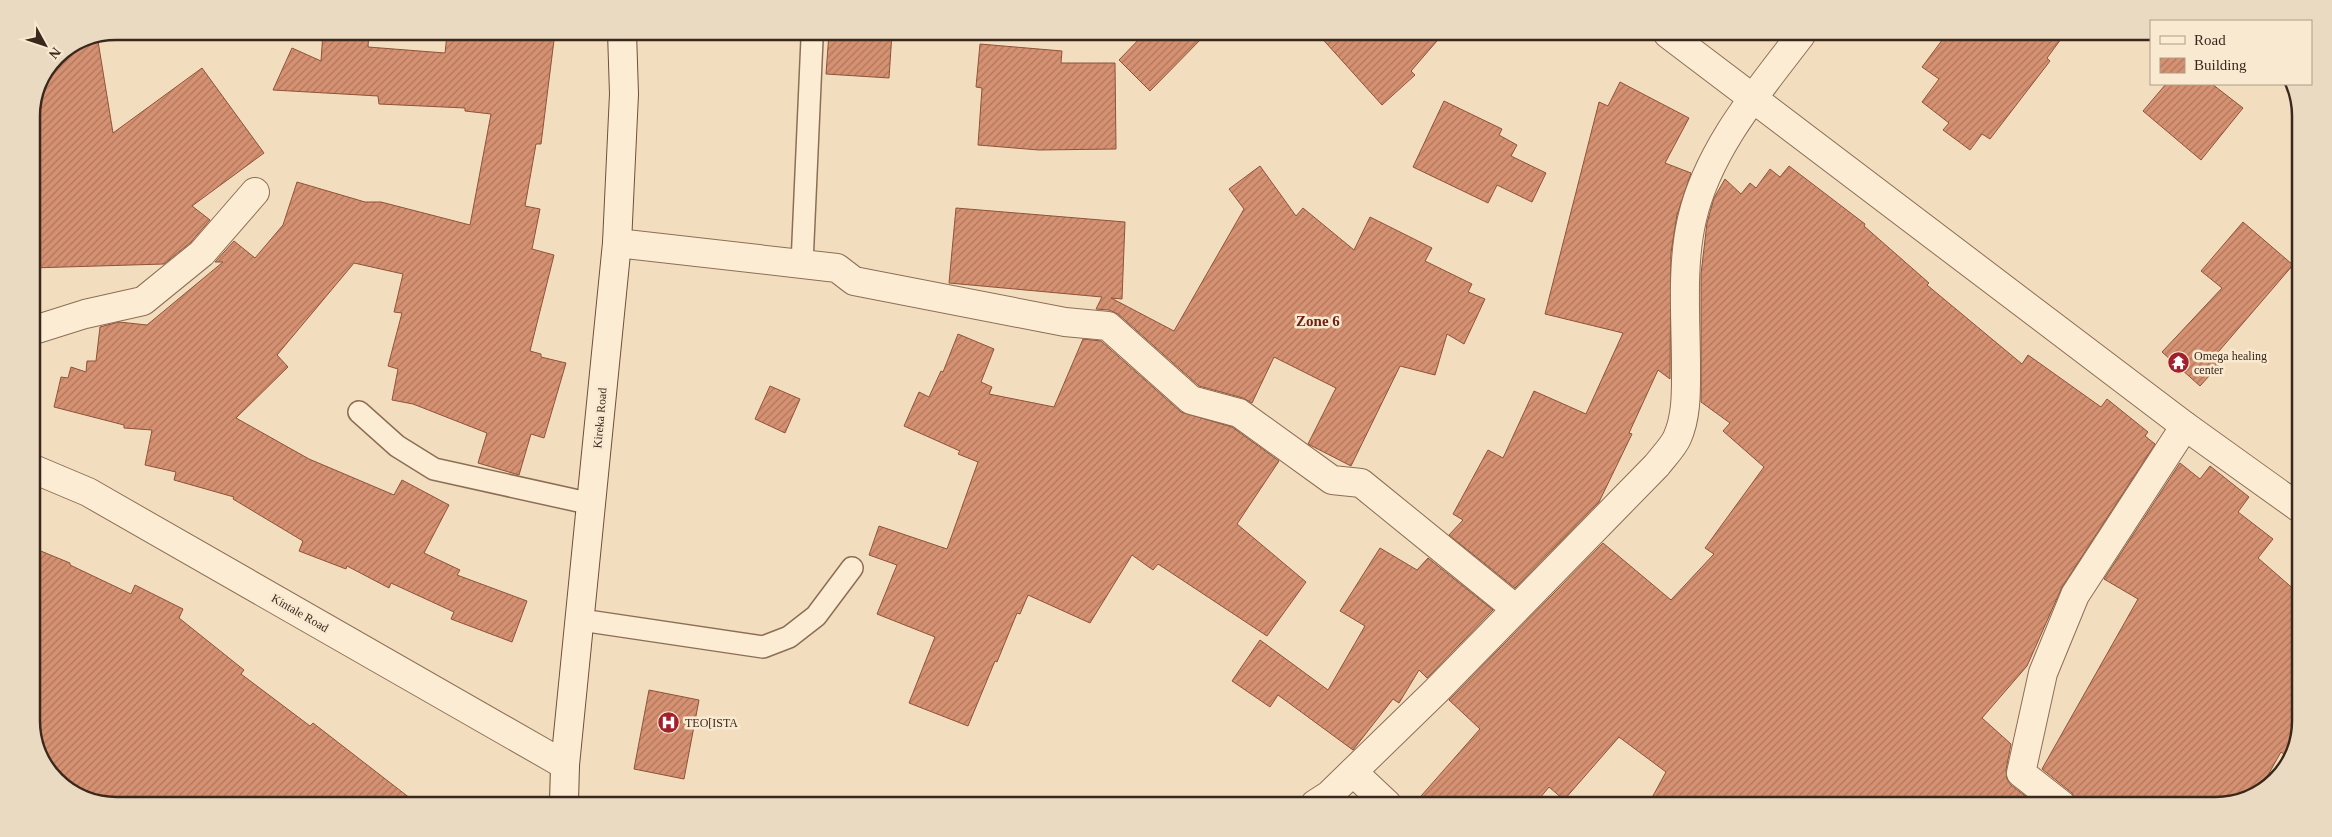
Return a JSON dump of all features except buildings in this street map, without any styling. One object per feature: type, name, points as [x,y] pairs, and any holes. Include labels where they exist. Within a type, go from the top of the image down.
[{"type":"street","name":"Kireka Road","points":[[564,797],[565,765],[581,620],[617,243],[624,94],[622,40]]},
{"type":"street","points":[[1676,40],[2185,426],[2292,503]]},
{"type":"street","points":[[1326,797],[1516,609],[1657,465],[1677,438],[1686,405],[1686,265],[1692,219],[1706,179],[1730,132],[1752,98],[1797,40]]},
{"type":"street","points":[[40,328],[85,314],[143,301],[202,253],[255,192]]},
{"type":"street","points":[[617,243],[837,268],[854,281],[1065,322],[1108,326],[1190,400],[1240,413],[1332,480],[1361,483],[1516,609]]},
{"type":"street","points":[[2052,797],[2022,773],[2043,673],[2076,595],[2185,426]]},
{"type":"street","name":"Kintale Road","points":[[40,471],[88,492],[565,765]]},
{"type":"street","points":[[1353,772],[1380,797]]},
{"type":"lane","points":[[802,264],[812,40]]},
{"type":"lane","points":[[359,412],[397,446],[434,468],[592,504]]},
{"type":"lane","points":[[581,620],[763,647],[789,637],[816,616],[852,568]]},
{"type":"place","name":"Omega healing center","points":[[2178,363]]},
{"type":"place","name":"TEO[ISTA","points":[[669,723]]},
{"type":"district","name":"Zone 6","points":[[1318,321]]}]
